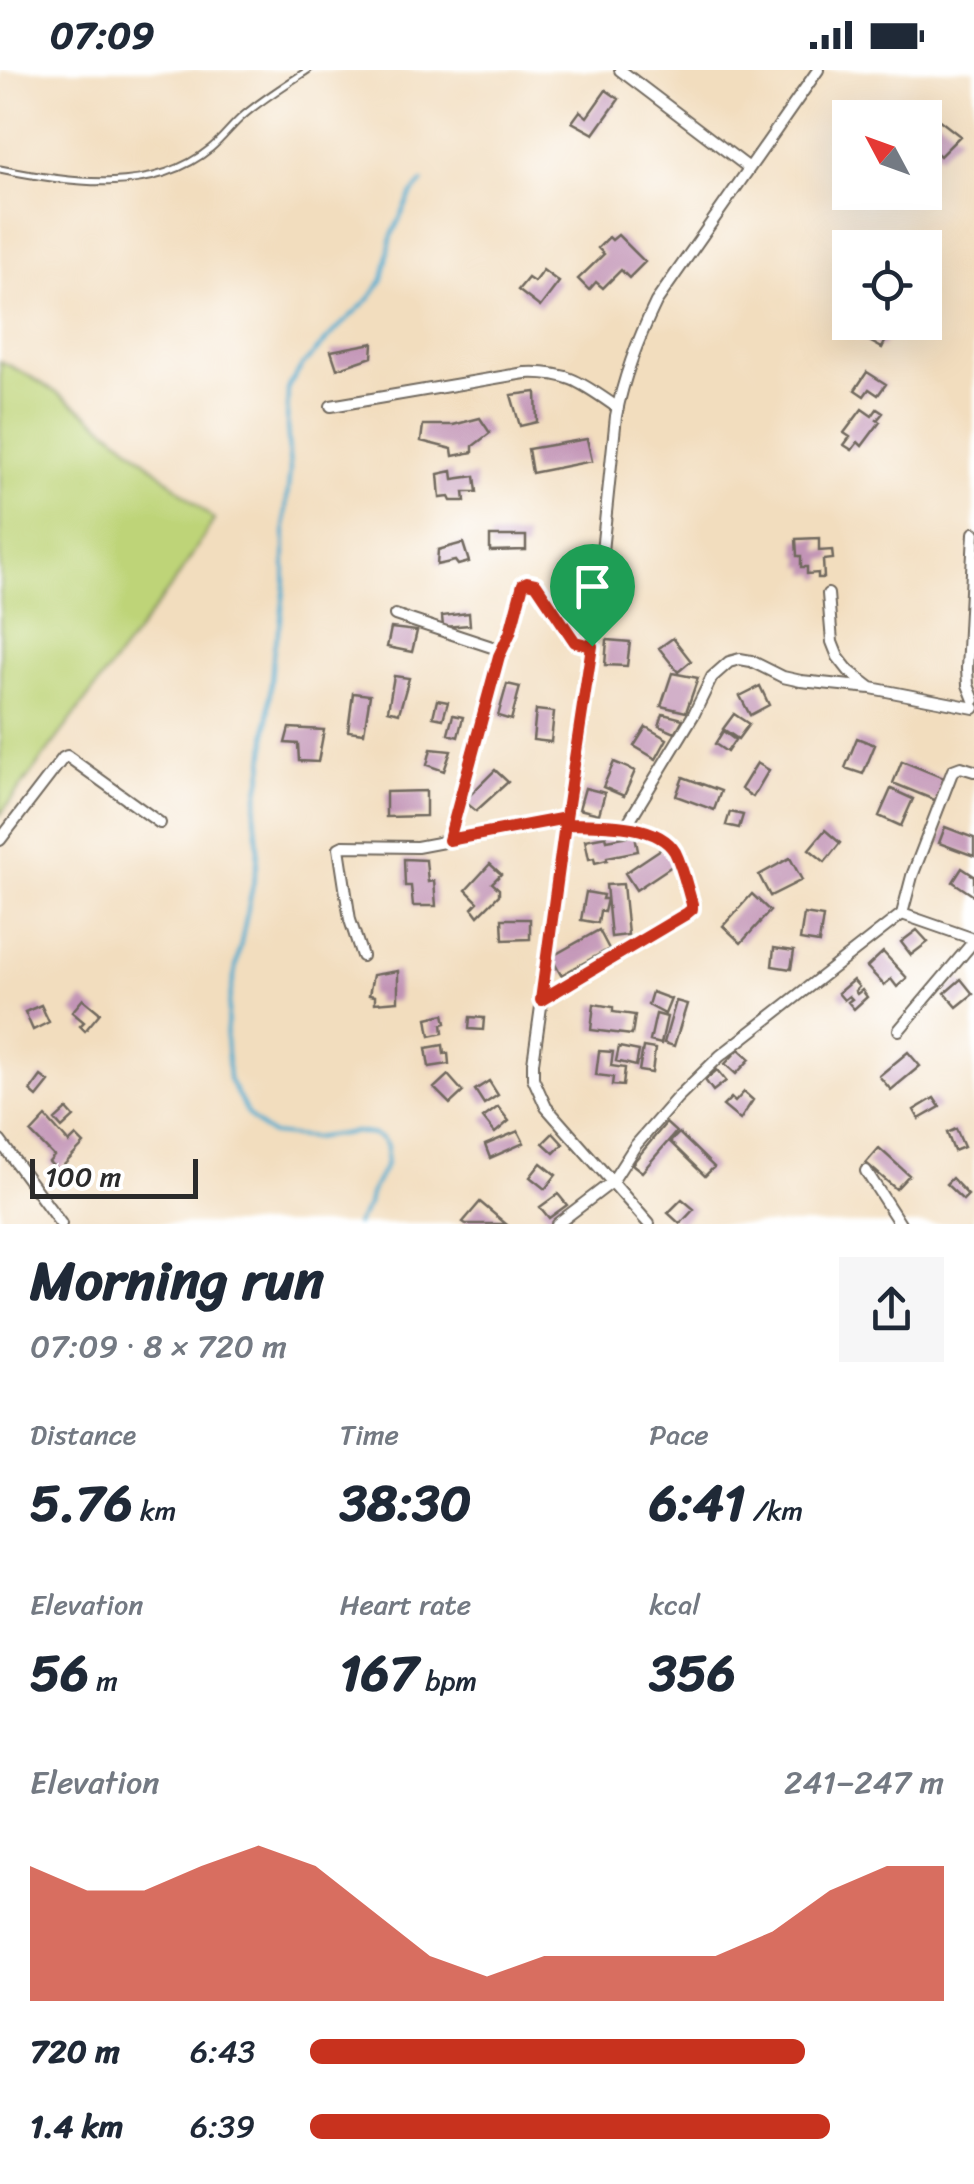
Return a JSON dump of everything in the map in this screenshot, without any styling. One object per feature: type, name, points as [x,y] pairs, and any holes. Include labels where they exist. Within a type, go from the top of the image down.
[{"type":"street","points":[[620,70],[749,168]]},
{"type":"street","points":[[649,1224],[546,1108],[533,1078],[592,646],[618,408],[627,370],[656,302],[818,70]]},
{"type":"street","points":[[331,406],[542,372],[574,379],[618,408]]},
{"type":"street","points":[[974,533],[967,669],[974,700]]},
{"type":"street","points":[[449,840],[501,650],[510,633],[520,590],[527,582],[542,591],[575,642],[592,646]]},
{"type":"street","points":[[828,594],[832,642],[838,657],[870,688]]},
{"type":"street","points":[[394,615],[501,650]]},
{"type":"street","points":[[626,826],[712,678],[729,662],[740,659],[801,681],[870,688],[974,708]]},
{"type":"street","points":[[0,840],[67,756],[160,822]]},
{"type":"street","points":[[557,1224],[612,1182],[636,1146],[677,1098],[720,1056],[902,914],[912,876],[953,770],[962,767],[974,771]]},
{"type":"street","points":[[362,956],[350,920],[340,848],[416,847],[566,821],[626,826],[669,844],[692,909],[541,1000]]},
{"type":"street","points":[[899,1030],[974,940],[902,914]]},
{"type":"street","points":[[0,1141],[61,1224]]},
{"type":"street","points":[[866,1171],[900,1224]]},
{"type":"lane","points":[[0,170],[110,182],[170,171],[211,148],[243,116],[308,70]]},
{"type":"green space","points":[[0,361],[86,413],[214,520],[179,576],[0,815]]},
{"type":"building","points":[[606,90],[619,99],[594,134],[572,122],[580,111],[587,117]]},
{"type":"building","points":[[942,122],[960,136],[942,154]]},
{"type":"building","points":[[618,235],[645,262],[629,278],[621,270],[603,288],[596,282],[589,290],[578,279],[604,254],[598,248],[609,237],[612,240]]},
{"type":"building","points":[[543,270],[559,282],[540,307],[518,290],[528,278],[534,282]]},
{"type":"building","points":[[867,340],[886,340],[882,348]]},
{"type":"building","points":[[373,343],[372,357],[337,369],[331,351]]},
{"type":"building","points":[[867,372],[886,384],[878,395],[869,389],[864,396],[855,390]]},
{"type":"building","points":[[536,392],[537,422],[520,426],[511,395]]},
{"type":"building","points":[[862,409],[872,416],[877,409],[883,413],[862,446],[858,442],[852,450],[844,445],[850,437],[844,433]]},
{"type":"building","points":[[480,418],[490,433],[473,446],[473,452],[453,456],[452,449],[421,441],[423,425],[453,425]]},
{"type":"building","points":[[587,439],[592,461],[532,473],[528,449]]},
{"type":"building","points":[[452,471],[453,479],[475,476],[477,492],[464,492],[465,501],[440,498],[438,474]]},
{"type":"building","points":[[490,536],[526,536],[526,550],[490,551]]},
{"type":"building","points":[[819,538],[819,551],[832,550],[833,559],[823,560],[824,578],[818,578],[818,573],[807,574],[807,567],[801,567],[801,556],[797,556],[796,539]]},
{"type":"building","points":[[463,543],[469,562],[437,565],[438,550]]},
{"type":"building","points":[[469,613],[470,625],[443,627],[442,616]]},
{"type":"building","points":[[391,628],[417,631],[412,652],[387,647]]},
{"type":"building","points":[[673,638],[691,661],[678,672],[659,648]]},
{"type":"building","points":[[607,640],[630,642],[627,666],[605,665]]},
{"type":"building","points":[[672,673],[698,678],[686,712],[661,706]]},
{"type":"building","points":[[394,676],[409,678],[399,713],[388,710]]},
{"type":"building","points":[[507,684],[520,687],[511,720],[498,716]]},
{"type":"building","points":[[760,686],[769,705],[750,715],[740,696]]},
{"type":"building","points":[[353,693],[370,695],[364,733],[348,731]]},
{"type":"building","points":[[437,700],[448,702],[443,719],[433,717]]},
{"type":"building","points":[[536,710],[554,712],[551,742],[533,740]]},
{"type":"building","points":[[663,714],[683,719],[675,733],[659,726]]},
{"type":"building","points":[[734,714],[749,724],[738,739],[723,729]]},
{"type":"building","points":[[453,715],[463,717],[458,737],[448,734]]},
{"type":"building","points":[[646,727],[667,739],[656,759],[634,746]]},
{"type":"building","points":[[289,728],[324,730],[318,762],[299,761],[298,744],[285,743]]},
{"type":"building","points":[[723,731],[735,740],[727,752],[715,744]]},
{"type":"building","points":[[857,738],[875,745],[863,774],[845,768]]},
{"type":"building","points":[[431,749],[451,751],[444,771],[427,765]]},
{"type":"building","points":[[902,761],[946,779],[937,801],[893,783]]},
{"type":"building","points":[[614,762],[635,771],[624,796],[603,787]]},
{"type":"building","points":[[757,763],[769,770],[753,797],[741,789]]},
{"type":"building","points":[[495,770],[508,782],[476,811],[464,801]]},
{"type":"building","points":[[683,777],[721,791],[714,810],[676,796]]},
{"type":"building","points":[[585,788],[605,793],[599,814],[579,809]]},
{"type":"building","points":[[891,789],[913,799],[901,826],[879,816]]},
{"type":"building","points":[[426,791],[426,816],[386,817],[386,792]]},
{"type":"building","points":[[730,812],[743,815],[739,828],[726,825]]},
{"type":"building","points":[[945,827],[974,838],[974,856],[939,843]]},
{"type":"building","points":[[825,830],[840,843],[825,862],[809,849]]},
{"type":"building","points":[[635,835],[638,851],[595,863],[594,858],[589,859],[585,840]]},
{"type":"building","points":[[664,847],[675,864],[636,890],[625,873]]},
{"type":"building","points":[[790,858],[802,880],[770,896],[759,875]]},
{"type":"building","points":[[404,859],[426,860],[428,882],[434,881],[436,906],[413,906],[411,886],[405,886]]},
{"type":"building","points":[[490,864],[501,874],[492,883],[499,889],[499,895],[478,916],[472,908],[478,902],[466,890]]},
{"type":"building","points":[[962,868],[974,876],[974,896],[953,882]]},
{"type":"building","points":[[623,884],[628,935],[611,937],[606,885]]},
{"type":"building","points":[[586,892],[607,899],[598,923],[581,920]]},
{"type":"building","points":[[752,894],[770,911],[741,943],[723,926]]},
{"type":"building","points":[[804,914],[823,917],[819,943],[800,940]]},
{"type":"building","points":[[502,919],[530,919],[530,939],[503,940]]},
{"type":"building","points":[[599,930],[609,949],[561,975],[551,957]]},
{"type":"building","points":[[917,930],[928,942],[911,955],[901,942]]},
{"type":"building","points":[[774,948],[794,951],[791,969],[772,966]]},
{"type":"building","points":[[883,952],[907,978],[897,987],[891,979],[884,985],[867,967]]},
{"type":"building","points":[[398,971],[398,1001],[375,1003],[375,996],[369,995],[373,975]]},
{"type":"building","points":[[961,979],[973,994],[957,1007],[945,993]]},
{"type":"building","points":[[853,980],[859,987],[857,994],[862,990],[867,997],[854,1009],[848,1002],[852,999],[849,996],[844,1000],[838,993]]},
{"type":"building","points":[[652,992],[671,999],[665,1014],[648,1005]]},
{"type":"building","points":[[83,999],[100,1013],[85,1031],[80,1026],[84,1022],[72,1012]]},
{"type":"building","points":[[676,1001],[687,1004],[674,1046],[664,1043]]},
{"type":"building","points":[[594,1004],[635,1015],[632,1035],[591,1030]]},
{"type":"building","points":[[41,1005],[49,1022],[33,1030],[25,1012]]},
{"type":"building","points":[[444,1014],[443,1033],[430,1036],[427,1018]]},
{"type":"building","points":[[656,1014],[667,1017],[661,1044],[650,1041]]},
{"type":"building","points":[[470,1017],[484,1018],[483,1030],[469,1029]]},
{"type":"building","points":[[443,1045],[449,1064],[429,1067],[426,1048]]},
{"type":"building","points":[[619,1047],[639,1051],[636,1066],[616,1061]]},
{"type":"building","points":[[643,1047],[655,1049],[652,1073],[639,1071]]},
{"type":"building","points":[[739,1049],[750,1059],[736,1074],[725,1064]]},
{"type":"building","points":[[599,1051],[613,1052],[611,1066],[625,1068],[623,1086],[612,1085],[613,1077],[596,1075]]},
{"type":"building","points":[[908,1052],[920,1066],[891,1090],[879,1076]]},
{"type":"building","points":[[717,1070],[726,1081],[713,1091],[705,1080]]},
{"type":"building","points":[[448,1075],[463,1092],[450,1104],[434,1088]]},
{"type":"building","points":[[41,1076],[49,1082],[37,1097],[30,1091]]},
{"type":"building","points":[[489,1081],[498,1095],[484,1104],[475,1090]]},
{"type":"building","points":[[744,1092],[753,1100],[740,1120],[723,1106],[731,1098],[735,1102]]},
{"type":"building","points":[[934,1098],[940,1107],[919,1119],[914,1110]]},
{"type":"building","points":[[498,1107],[509,1121],[495,1133],[483,1118]]},
{"type":"building","points":[[67,1109],[74,1117],[62,1128],[55,1120]]},
{"type":"building","points":[[46,1117],[69,1143],[76,1136],[84,1144],[58,1171],[49,1162],[54,1156],[31,1133]]},
{"type":"building","points":[[666,1123],[676,1132],[642,1172],[632,1164]]},
{"type":"building","points":[[956,1129],[964,1147],[954,1151],[947,1133]]},
{"type":"building","points":[[518,1131],[524,1143],[490,1158],[485,1145]]},
{"type":"building","points":[[553,1133],[563,1144],[554,1153],[543,1143]]},
{"type":"building","points":[[679,1133],[714,1167],[705,1176],[670,1142]]},
{"type":"building","points":[[879,1148],[909,1175],[896,1189],[866,1163]]},
{"type":"building","points":[[541,1163],[556,1175],[545,1189],[530,1177]]},
{"type":"building","points":[[952,1178],[968,1195],[963,1200],[946,1184]]},
{"type":"building","points":[[558,1194],[567,1205],[549,1218],[540,1207]]},
{"type":"building","points":[[682,1199],[694,1209],[680,1224],[668,1213]]},
{"type":"building","points":[[480,1202],[506,1224],[463,1222]]},
{"type":"waterway","points":[[356,1224],[386,1164],[387,1146],[374,1135],[356,1132],[313,1138],[272,1134],[263,1129],[248,1115],[229,1079],[226,1036],[230,996],[257,865],[255,813],[285,583],[290,471],[288,387],[303,365],[370,298],[383,279],[392,235],[411,195],[423,182]]},
{"type":"route","points":[[592,646],[565,824],[626,826],[662,839],[676,855],[692,909],[541,1000],[565,824],[566,818],[449,840],[480,721],[523,584],[536,584],[575,642],[592,646]]}]
